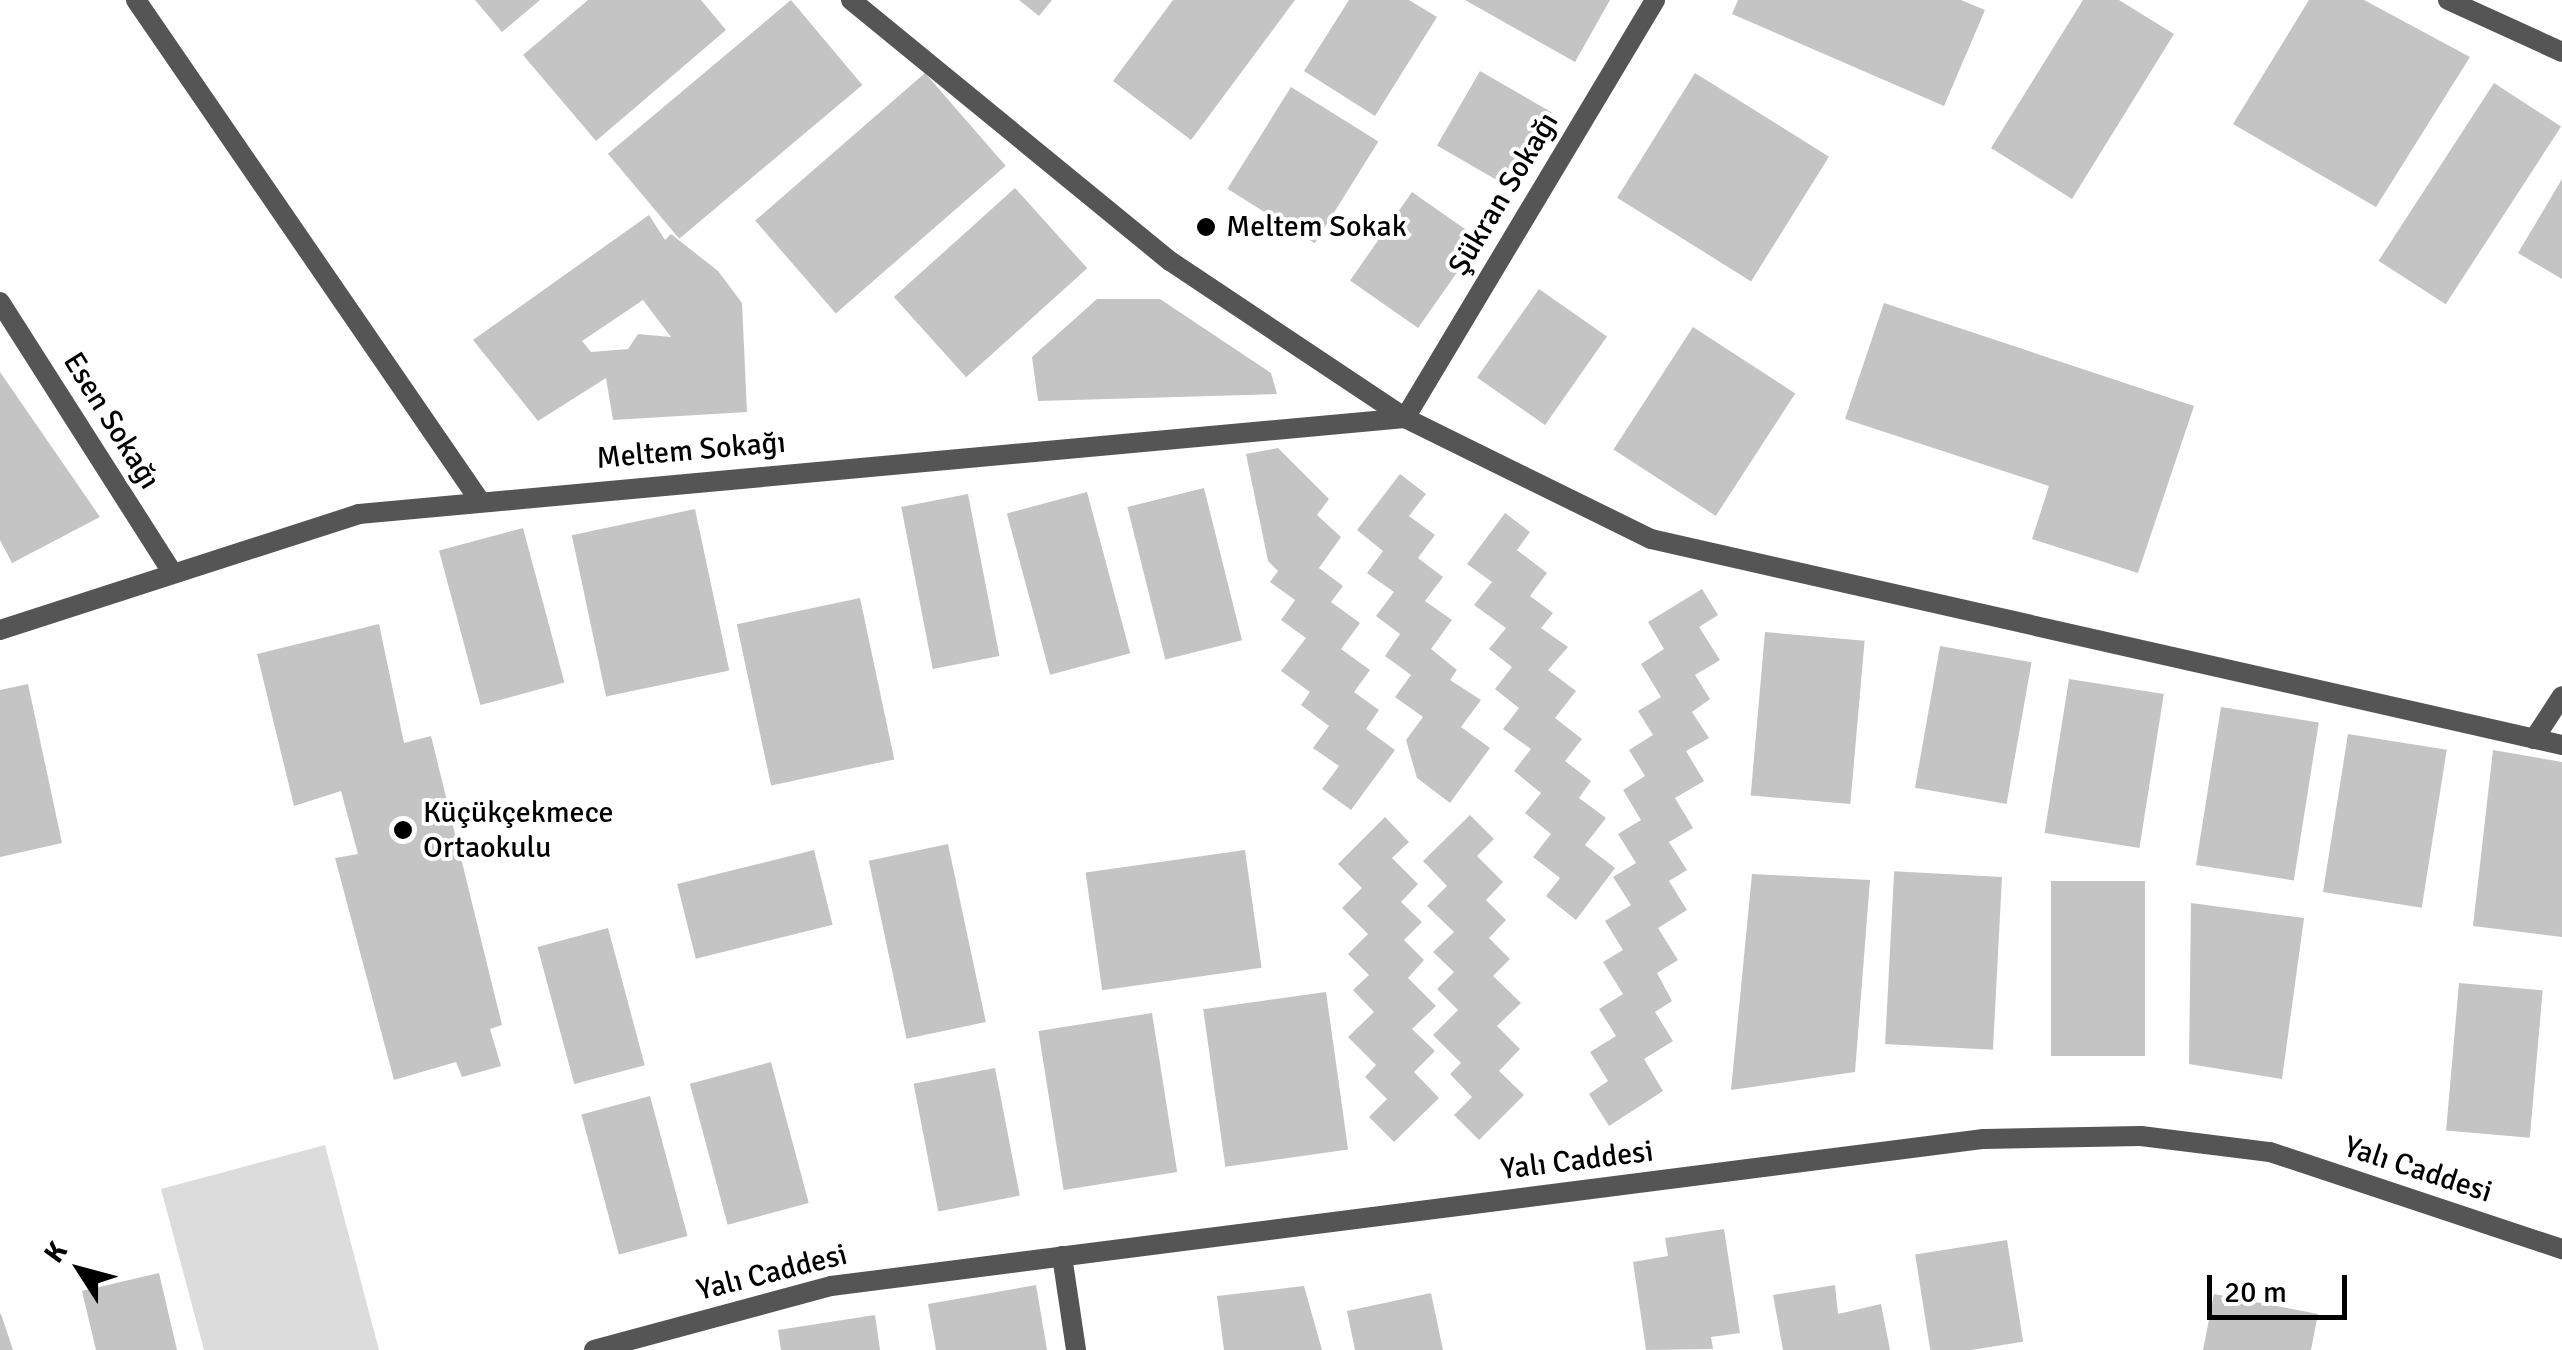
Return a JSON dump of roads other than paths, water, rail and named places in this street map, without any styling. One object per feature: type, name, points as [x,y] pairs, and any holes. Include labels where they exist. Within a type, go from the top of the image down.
[{"type":"street","points":[[136,0],[480,501]]},
{"type":"street","points":[[852,0],[1170,261],[1405,418],[1651,539],[2562,745]]},
{"type":"street","name":"Şükran Sokağı","points":[[1405,418],[1655,0]]},
{"type":"street","points":[[2448,0],[2562,52]]},
{"type":"street","name":"Esen Sokağı","points":[[0,302],[172,572]]},
{"type":"street","name":"Meltem Sokağı","points":[[0,630],[359,514],[1405,418]]},
{"type":"street","points":[[2534,739],[2562,696]]},
{"type":"street","name":"Yalı Caddesi","points":[[594,1350],[831,1286],[1984,1139],[2141,1136],[2270,1152],[2562,1248]]},
{"type":"street","points":[[1062,1256],[1076,1350]]},
{"type":"place","name":"Meltem Sokak","points":[[1206,227]]},
{"type":"place","name":"Küçükçekmece Ortaokulu","points":[[403,830]]}]
